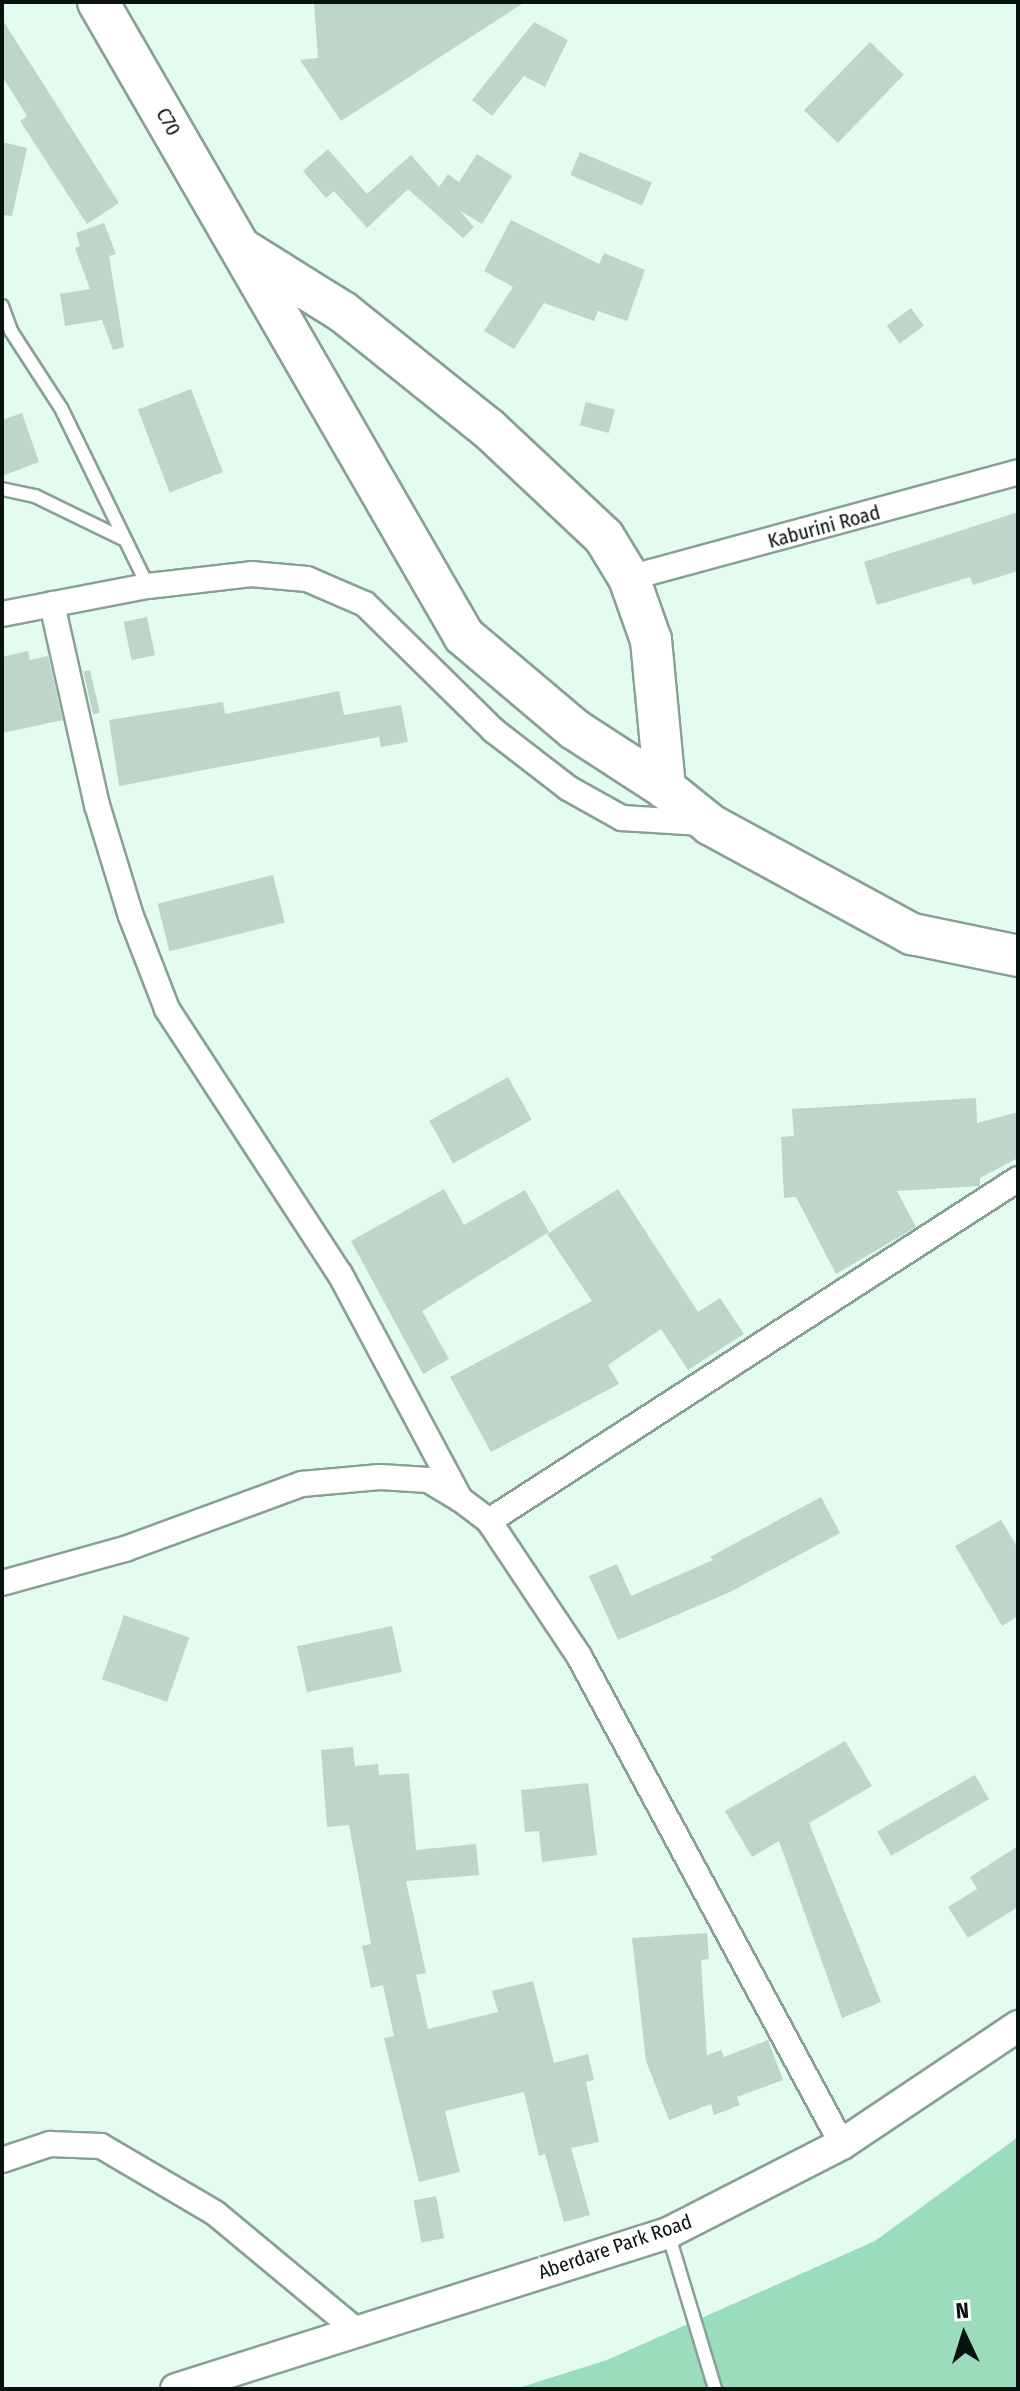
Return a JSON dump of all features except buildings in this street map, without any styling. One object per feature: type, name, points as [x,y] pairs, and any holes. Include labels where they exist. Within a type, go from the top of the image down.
[{"type":"highway","name":"C70","points":[[98,2],[464,636],[574,729],[665,788],[711,825],[912,934],[1018,956]]},
{"type":"highway","points":[[235,244],[343,312],[488,428],[579,509],[629,578],[651,640],[665,788]]},
{"type":"street","name":"Kaburini Road","points":[[629,578],[1018,472]]},
{"type":"street","points":[[2,614],[148,586],[251,574],[307,579],[365,604],[493,730],[568,788],[622,818],[711,825]]},
{"type":"street","points":[[52,604],[97,805],[131,916],[167,1009],[340,1274],[460,1499]]},
{"type":"street","points":[[489,1521],[628,1427],[1018,1179]]},
{"type":"street","points":[[2,1583],[125,1549],[302,1484],[380,1477],[428,1480],[460,1499],[489,1521],[579,1656],[842,2144]]},
{"type":"street","name":"Aberdare Park Road","points":[[176,2389],[668,2233],[736,2202],[842,2144],[1018,2026]]},
{"type":"street","points":[[2,2160],[50,2144],[101,2146],[215,2213],[357,2331]]},
{"type":"lane","points":[[2,306],[11,331],[61,408],[148,586]]},
{"type":"lane","points":[[2,489],[35,496],[123,539]]},
{"type":"lane","points":[[668,2233],[715,2389]]},
{"type":"green space","points":[[1018,2137],[1018,2389],[515,2389],[607,2360],[875,2241]]}]
